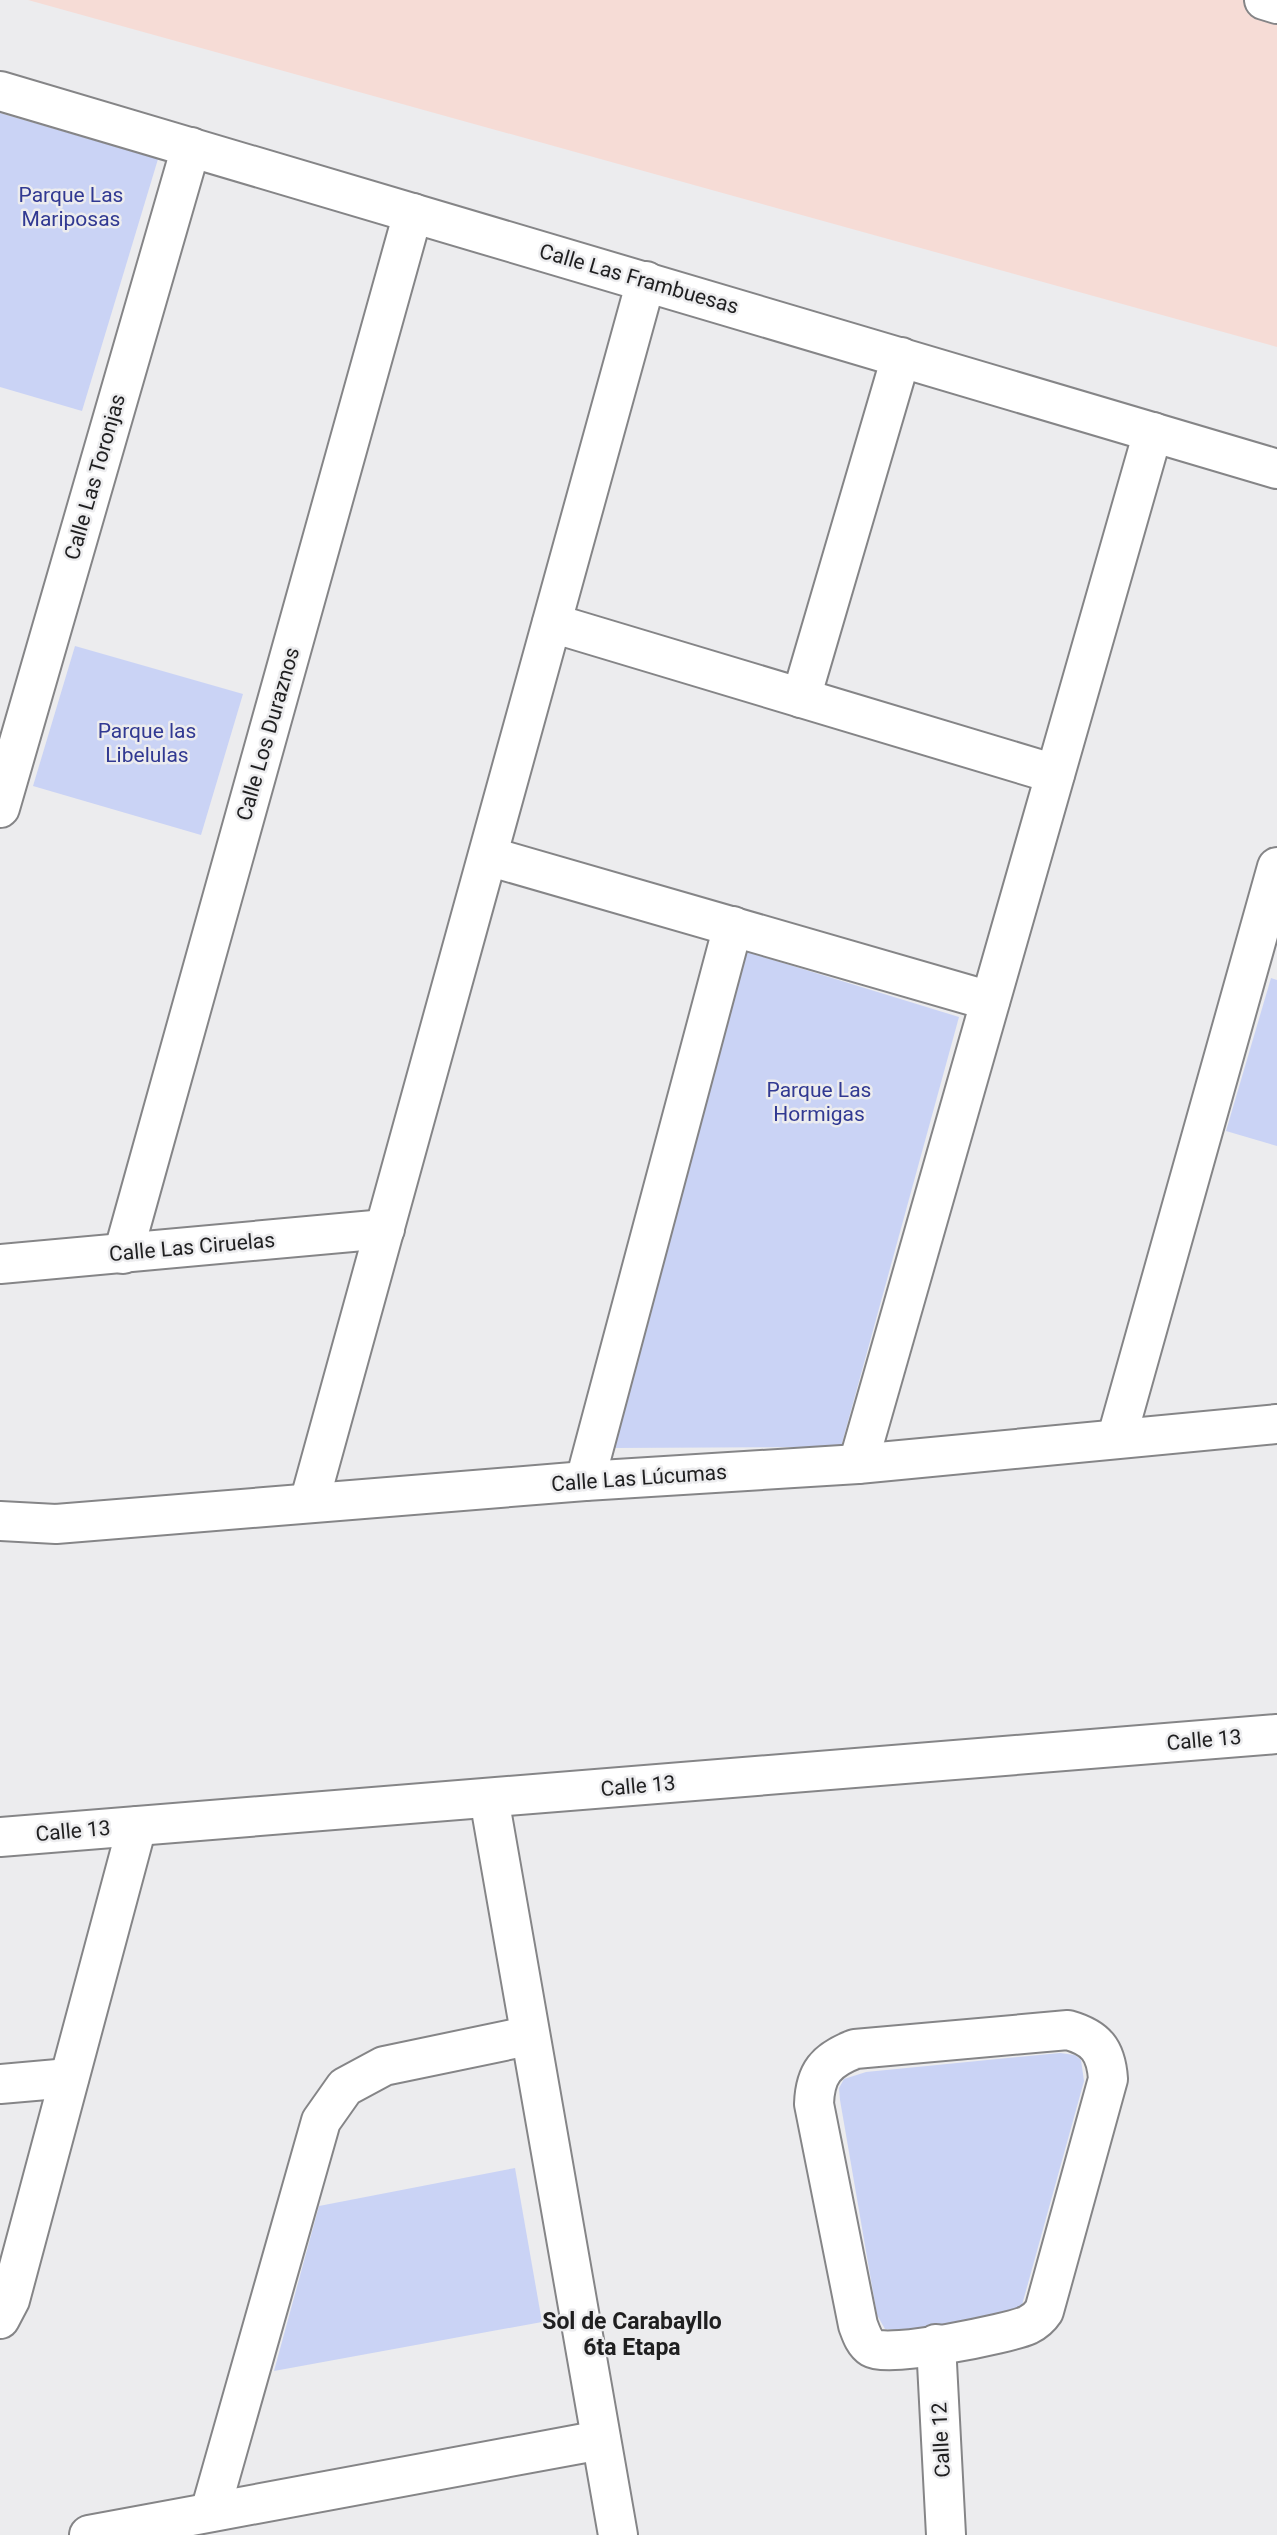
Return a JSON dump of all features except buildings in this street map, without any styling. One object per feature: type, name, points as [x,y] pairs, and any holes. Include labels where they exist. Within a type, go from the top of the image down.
[{"type":"street","points":[[1264,0],[1277,4]]},
{"type":"street","name":"Calle Las Frambuesas","points":[[0,91],[1277,469]]},
{"type":"street","name":"Calle Las Toronjas","points":[[0,808],[191,147]]},
{"type":"street","name":"Calle Los Duraznos","points":[[123,1254],[413,213]]},
{"type":"street","points":[[309,1503],[646,281]]},
{"type":"street","points":[[801,698],[901,357]]},
{"type":"street","points":[[858,1464],[1153,432]]},
{"type":"street","points":[[552,623],[1055,774]]},
{"type":"street","points":[[488,856],[990,1001]]},
{"type":"street","points":[[1117,1437],[1277,867]]},
{"type":"street","points":[[584,1481],[733,926]]},
{"type":"street","name":"Calle Las Ciruelas","points":[[0,1264],[385,1229]]},
{"type":"street","name":"Calle Las Lúcumas","points":[[0,1521],[56,1524],[584,1481],[858,1464],[1117,1437],[1277,1424]]},
{"type":"street","name":"Calle 13","points":[[0,1837],[1277,1734]]},
{"type":"street","points":[[489,1798],[528,2036],[618,2535]]},
{"type":"street","points":[[0,2319],[10,2300],[137,1826]]},
{"type":"street","points":[[1068,2030],[1088,2036],[1099,2045],[1107,2060],[1108,2079],[1044,2311],[1039,2319],[1028,2325],[936,2344],[884,2351],[873,2348],[864,2339],[852,2298],[814,2104],[814,2084],[822,2068],[836,2056],[855,2049],[1068,2030]]},
{"type":"street","points":[[210,2512],[321,2121],[345,2087],[384,2066],[528,2036]]},
{"type":"street","points":[[0,2084],[69,2078]]},
{"type":"street","name":"Calle 12","points":[[936,2344],[946,2535]]},
{"type":"street","points":[[89,2535],[601,2440]]},
{"type":"shaded area","points":[[28,0],[1277,0],[1277,347]]},
{"type":"green space","name":"Parque Las Mariposas","points":[[0,113],[158,159],[82,411],[0,387]]},
{"type":"green space","name":"Parque las Libelulas","points":[[75,646],[243,694],[201,835],[33,786]]},
{"type":"green space","name":"Parque Las Hormigas","points":[[744,951],[959,1017],[841,1447],[610,1448]]},
{"type":"green space","points":[[1271,978],[1277,980],[1277,1146],[1226,1131]]},
{"type":"green space","points":[[1060,2053],[1075,2055],[1081,2060],[1084,2081],[1022,2305],[1010,2312],[904,2331],[885,2329],[877,2315],[840,2100],[839,2088],[844,2079],[866,2072]]},
{"type":"green space","points":[[515,2168],[542,2322],[274,2371],[319,2206]]},
{"type":"district","name":"Sol de Carabayllo 6ta Etapa","points":[[632,2334]]}]
